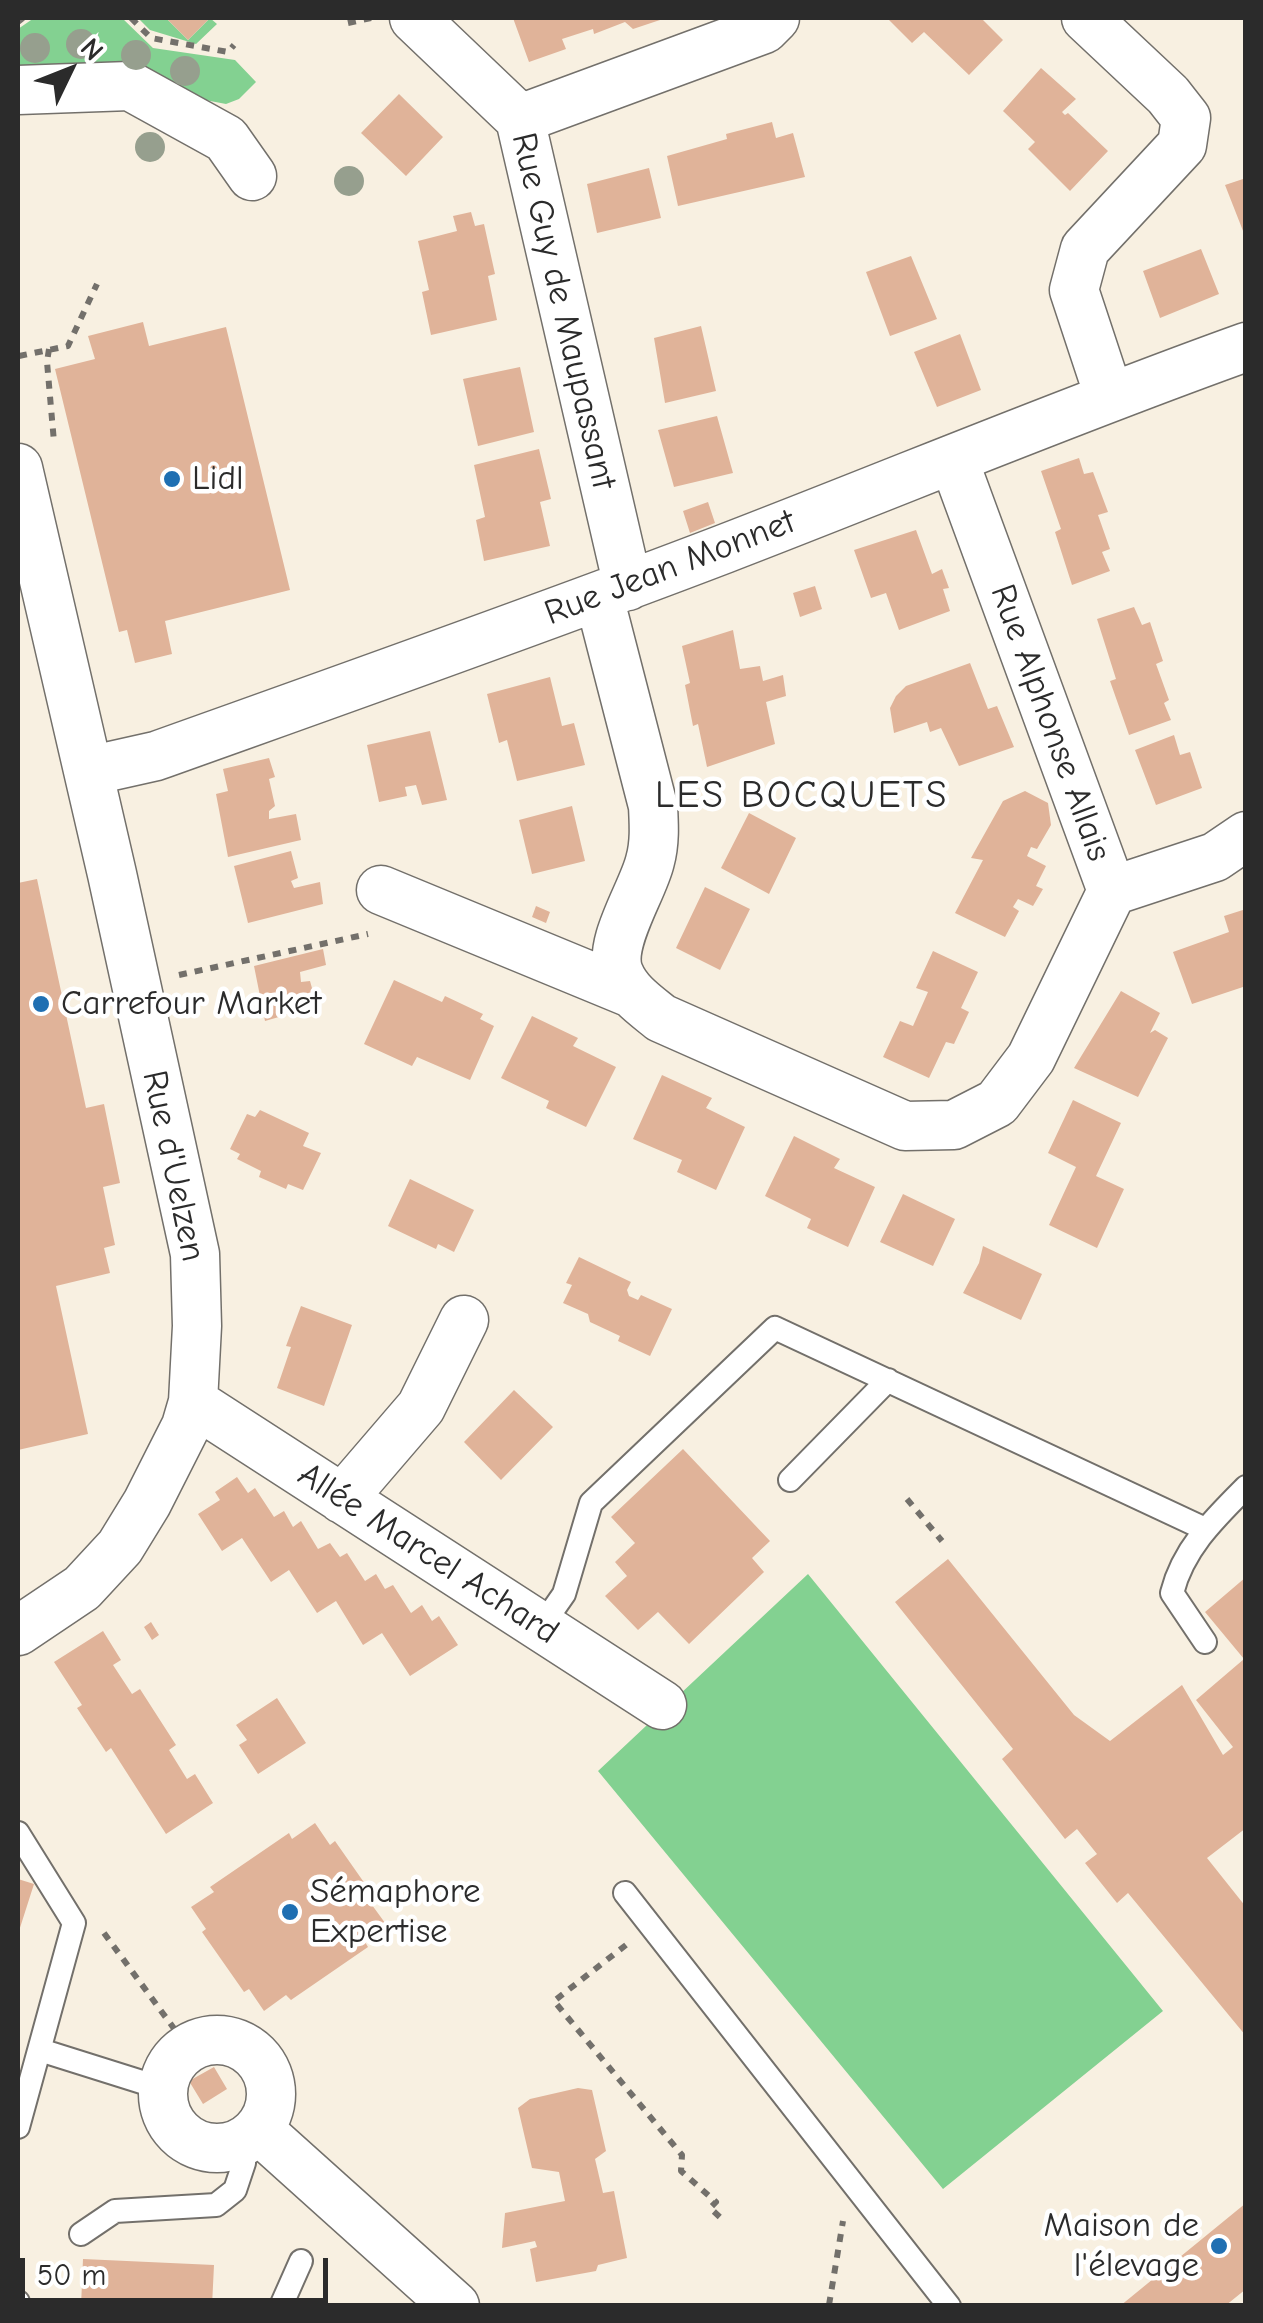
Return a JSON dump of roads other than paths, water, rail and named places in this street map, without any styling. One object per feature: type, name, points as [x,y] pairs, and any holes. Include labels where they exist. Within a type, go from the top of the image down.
[{"type":"street","name":"Rue Guy de Maupassant","points":[[414,18],[520,119],[613,591]]},
{"type":"street","points":[[520,119],[764,29],[775,18]]},
{"type":"street","points":[[1086,18],[1168,95],[1186,118],[1182,145],[1085,249],[1074,290],[1109,396]]},
{"type":"street","points":[[18,90],[130,86],[226,139],[252,176]]},
{"type":"street","name":"Rue Jean Monnet","points":[[89,771],[156,756],[613,591],[954,461],[1109,396],[1246,347]]},
{"type":"street","name":"Rue Alphonse Allais","points":[[399,898],[631,993],[661,1018],[906,1126],[954,1124],[997,1103],[1031,1058],[1112,892],[954,461]]},
{"type":"street","name":"Rue d'Uelzen","points":[[18,468],[195,1254],[197,1326],[194,1402],[164,1470],[120,1547],[82,1588],[18,1632]]},
{"type":"street","points":[[613,591],[653,806],[650,863],[618,944],[617,969],[631,993]]},
{"type":"street","points":[[1112,892],[1215,857],[1246,836]]},
{"type":"street","points":[[342,1499],[421,1407],[464,1320]]},
{"type":"street","name":"Allée Marcel Achard","points":[[194,1402],[662,1705]]},
{"type":"street","points":[[218,2041],[239,2046],[256,2058],[270,2086],[269,2107],[252,2134],[215,2148],[195,2144],[180,2133],[164,2103],[164,2089],[173,2063],[188,2048],[218,2041]]},
{"type":"street","points":[[252,2134],[455,2306]]},
{"type":"lane","points":[[541,1627],[564,1594],[591,1503],[775,1328],[1205,1529]]},
{"type":"lane","points":[[790,1480],[888,1380]]},
{"type":"lane","points":[[1205,1642],[1172,1593],[1178,1568],[1205,1529],[1246,1487]]},
{"type":"lane","points":[[18,1834],[74,1922],[18,2126]]},
{"type":"lane","points":[[625,1894],[949,2306]]},
{"type":"lane","points":[[40,2050],[164,2089]]},
{"type":"lane","points":[[82,2234],[115,2211],[216,2206],[235,2190],[252,2134]]},
{"type":"lane","points":[[280,2306],[301,2261]]},
{"type":"place","name":"Lidl","points":[[172,479]]},
{"type":"place","name":"Carrefour Market","points":[[41,1004]]},
{"type":"place","name":"Sémaphore Expertise","points":[[290,1912]]},
{"type":"place","name":"Maison de l'élevage","points":[[1219,2246]]},
{"type":"district","name":"LES BOCQUETS","points":[[802,796]]}]
